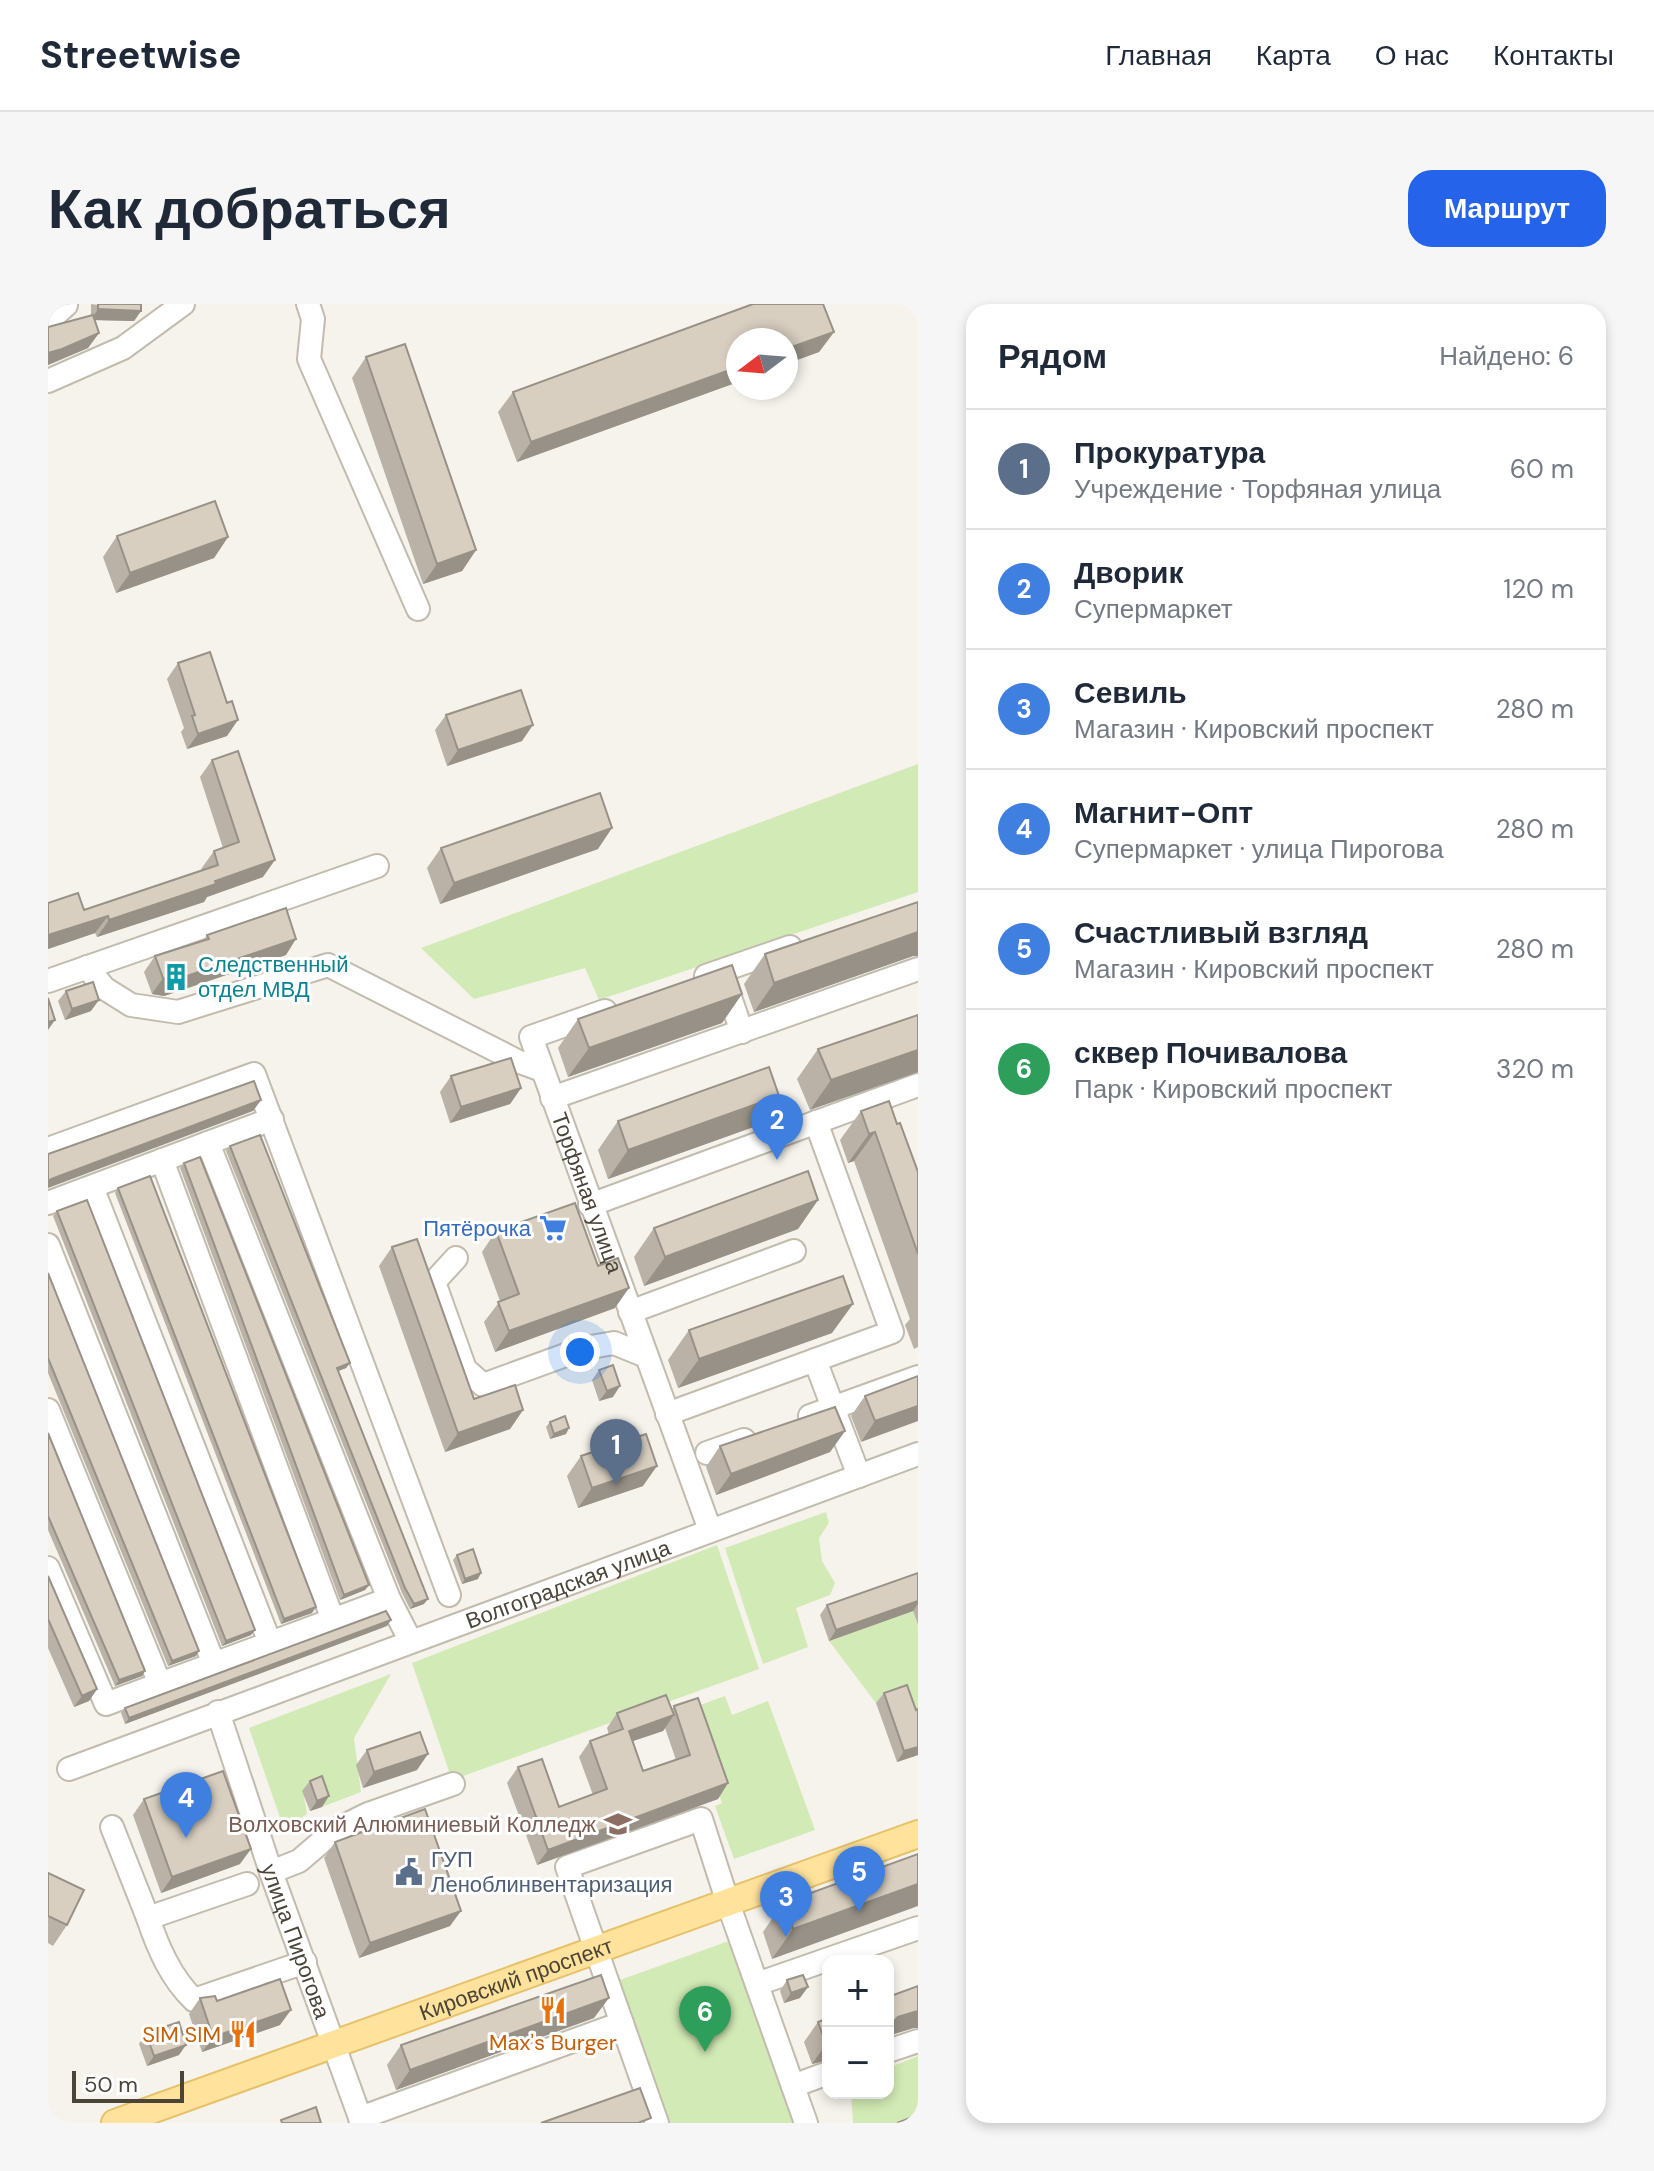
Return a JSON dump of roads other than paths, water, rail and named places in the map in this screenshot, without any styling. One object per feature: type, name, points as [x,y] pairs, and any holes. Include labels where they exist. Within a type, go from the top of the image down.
[{"type":"main road","name":"Кировский проспект","points":[[115,2123],[918,1834]]},
{"type":"street","points":[[48,381],[123,348],[183,304]]},
{"type":"street","points":[[308,304],[313,319],[309,359],[418,609]]},
{"type":"street","points":[[48,321],[66,305]]},
{"type":"street","points":[[48,981],[377,866]]},
{"type":"street","points":[[692,981],[812,939]]},
{"type":"street","points":[[87,967],[104,988],[131,1005],[178,1012],[328,965],[517,1061],[542,1070]]},
{"type":"street","points":[[552,1098],[918,969]]},
{"type":"street","points":[[722,971],[742,1032]]},
{"type":"street","name":"Торфяная улица","points":[[619,1007],[531,1037],[710,1530]]},
{"type":"street","points":[[48,1149],[254,1074],[449,1595]]},
{"type":"street","points":[[590,1205],[918,1085]]},
{"type":"street","points":[[48,1203],[272,1119]]},
{"type":"street","points":[[667,1414],[892,1332],[816,1122]]},
{"type":"street","points":[[208,1143],[389,1599],[410,1640]]},
{"type":"street","points":[[162,1160],[333,1620]]},
{"type":"street","points":[[92,1187],[270,1643]]},
{"type":"street","points":[[48,1245],[214,1664]]},
{"type":"street","points":[[630,1312],[794,1251]]},
{"type":"street","points":[[456,1258],[434,1282],[465,1369],[483,1385],[585,1348],[614,1343],[646,1356]]},
{"type":"street","points":[[815,1360],[859,1476]]},
{"type":"street","points":[[791,1423],[918,1377]]},
{"type":"street","points":[[48,1410],[160,1684]]},
{"type":"street","points":[[707,1453],[763,1433]]},
{"type":"street","name":"Волгоградская улица","points":[[69,1769],[918,1454]]},
{"type":"street","points":[[48,1568],[106,1704],[389,1599]]},
{"type":"street","name":"улица Пирогова","points":[[218,1712],[271,1872],[361,2120]]},
{"type":"street","points":[[271,1872],[299,1861],[334,1831],[356,1820],[453,1784]]},
{"type":"street","points":[[657,2123],[567,1867],[701,1819],[806,2123]]},
{"type":"street","points":[[112,1827],[157,1943],[179,1986],[194,2000],[305,1962]]},
{"type":"street","points":[[148,1918],[247,1884]]},
{"type":"street","points":[[757,1984],[918,1928]]},
{"type":"street","points":[[361,2120],[622,2023]]},
{"type":"street","points":[[894,2049],[918,2041]]},
{"type":"street","points":[[793,2086],[822,2075]]},
{"type":"place","name":"Следственный отдел МВД","points":[[176,977]]},
{"type":"place","name":"Дворик","points":[[777,1160]]},
{"type":"place","name":"Пятёрочка","points":[[553,1228]]},
{"type":"place","name":"Прокуратура","points":[[616,1485]]},
{"type":"place","name":"Волховский Алюминиевый Колледж","points":[[618,1824]]},
{"type":"place","name":"Магнит-Опт","points":[[186,1838]]},
{"type":"place","name":"ГУП Леноблинвентаризация","points":[[409,1872]]},
{"type":"place","name":"Счастливый взгляд","points":[[859,1912]]},
{"type":"place","name":"Севиль","points":[[786,1937]]},
{"type":"place","name":"Max's Burger","points":[[553,2010]]},
{"type":"place","name":"SIM SIM","points":[[243,2034]]},
{"type":"place","name":"сквер Почивалова","points":[[705,2052]]}]
